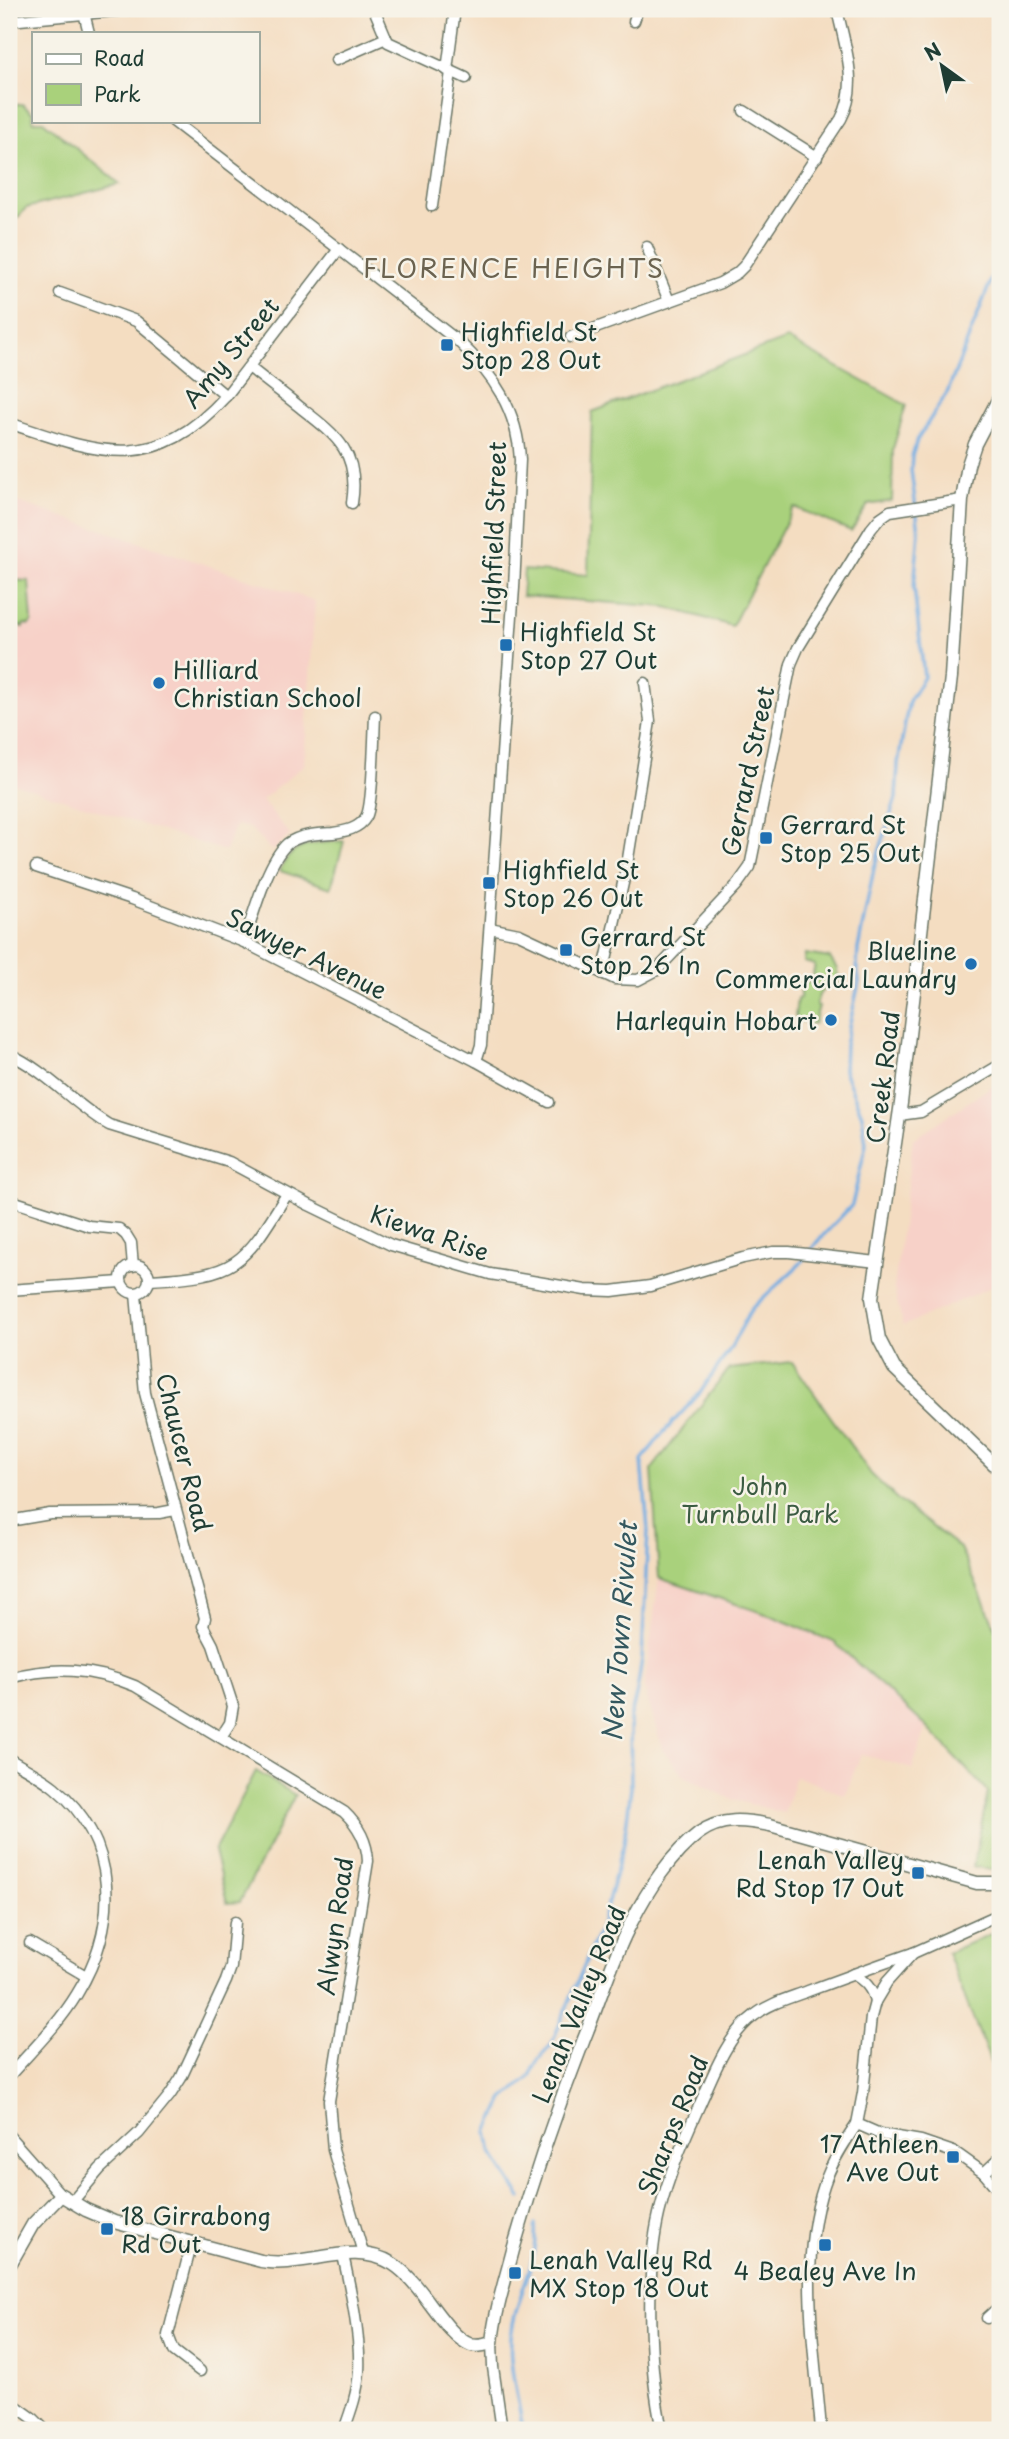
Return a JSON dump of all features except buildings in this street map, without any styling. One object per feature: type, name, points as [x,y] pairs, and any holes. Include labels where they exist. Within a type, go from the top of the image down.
[{"type":"street","points":[[9,21],[136,9]]},
{"type":"street","points":[[374,9],[386,38],[394,46],[467,78]]},
{"type":"street","points":[[432,206],[455,9]]},
{"type":"street","points":[[634,20],[638,9]]},
{"type":"street","points":[[571,337],[720,283],[744,266],[842,119],[850,96],[851,79],[837,9]]},
{"type":"street","points":[[84,13],[89,32]]},
{"type":"street","points":[[335,60],[386,38]]},
{"type":"street","points":[[744,111],[817,157]]},
{"type":"street","name":"Highfield Street","points":[[174,122],[424,313],[471,353],[499,389],[517,430],[520,476],[490,928],[481,1045],[476,1061]]},
{"type":"street","points":[[646,247],[669,301]]},
{"type":"street","name":"Amy Street","points":[[9,423],[109,452],[141,449],[186,432],[206,417],[226,396],[340,249]]},
{"type":"street","points":[[60,293],[136,321],[226,396]]},
{"type":"street","points":[[249,367],[327,428],[341,443],[353,471],[352,503]]},
{"type":"street","name":"Creek Road","points":[[1000,396],[979,434],[962,500],[951,677],[900,1115],[872,1298],[878,1339],[901,1376],[1000,1470]]},
{"type":"street","name":"Gerrard Street","points":[[490,928],[519,934],[603,974],[623,980],[638,980],[650,975],[745,875],[753,859],[791,664],[798,648],[871,529],[880,518],[897,509],[962,500]]},
{"type":"street","points":[[603,974],[627,865],[650,721],[645,683]]},
{"type":"street","points":[[244,942],[273,865],[282,849],[303,836],[350,830],[368,814],[375,716]]},
{"type":"street","name":"Sawyer Avenue","points":[[36,867],[132,899],[244,942],[476,1061],[549,1102]]},
{"type":"street","name":"Kiewa Rise","points":[[9,1054],[37,1068],[96,1118],[109,1125],[243,1168],[287,1194],[369,1235],[410,1252],[490,1275],[584,1290],[612,1291],[650,1286],[743,1258],[773,1252],[877,1262]]},
{"type":"street","points":[[900,1115],[921,1112],[1000,1065]]},
{"type":"street","points":[[150,1280],[205,1276],[231,1266],[252,1248],[287,1194]]},
{"type":"street","points":[[9,1200],[89,1226],[119,1229],[131,1242],[133,1266]]},
{"type":"street","points":[[121,1282],[125,1270],[133,1266],[146,1270],[150,1280]]},
{"type":"street","points":[[121,1282],[126,1290],[136,1294],[144,1290],[150,1280]]},
{"type":"street","points":[[9,1290],[121,1282]]},
{"type":"street","name":"Chaucer Road","points":[[136,1294],[145,1393],[205,1618],[203,1626],[213,1645],[233,1706],[230,1723],[222,1737]]},
{"type":"street","points":[[9,1521],[50,1514],[159,1513],[175,1510]]},
{"type":"street","name":"Alwyn Road","points":[[9,1678],[43,1670],[80,1670],[116,1678],[151,1694],[344,1812],[359,1829],[368,1850],[366,1875],[329,2101],[333,2150],[363,2253]]},
{"type":"street","points":[[9,1759],[39,1776],[68,1800],[97,1844],[108,1900],[106,1920],[86,1976],[70,2006],[9,2076]]},
{"type":"street","name":"Lenah Valley Road","points":[[502,2430],[492,2367],[492,2343],[504,2282],[531,2189],[561,2098],[615,1960],[639,1907],[689,1841],[707,1828],[730,1820],[746,1820],[977,1882],[1000,1883]]},
{"type":"street","name":"Sharps Road","points":[[662,2430],[656,2404],[653,2361],[651,2282],[654,2242],[665,2193],[688,2132],[727,2047],[745,2023],[767,2007],[913,1953],[1000,1914]]},
{"type":"street","points":[[72,2202],[100,2169],[156,2113],[181,2078],[231,1967],[235,1922]]},
{"type":"street","points":[[30,1943],[86,1976]]},
{"type":"street","points":[[821,2430],[812,2317],[812,2243],[818,2203],[833,2164],[857,2124],[875,2001],[892,1975],[913,1953]]},
{"type":"street","points":[[853,1974],[864,1980],[873,1992],[875,2001]]},
{"type":"street","points":[[857,2124],[892,2137],[906,2138],[956,2153],[984,2173],[1000,2192]]},
{"type":"street","points":[[9,2136],[61,2195],[114,2222],[271,2263],[363,2253],[381,2257],[407,2274],[460,2338],[474,2346],[492,2343]]},
{"type":"street","points":[[984,2173],[1000,2158]]},
{"type":"street","points":[[9,2266],[33,2224],[61,2195]]},
{"type":"street","points":[[192,2242],[168,2335],[174,2351],[200,2371]]},
{"type":"street","points":[[342,2255],[350,2286],[359,2369],[344,2430]]},
{"type":"street","points":[[987,2318],[1000,2306]]},
{"type":"street","points":[[9,2401],[45,2430]]},
{"type":"shaded area","name":"Hilliard Christian School","points":[[9,499],[315,601],[304,765],[262,800],[290,835],[272,851],[250,828],[236,825],[225,851],[9,782]]},
{"type":"shaded area","points":[[1000,1081],[1000,1283],[903,1326],[894,1289],[913,1139]]},
{"type":"shaded area","points":[[659,1578],[772,1616],[834,1642],[927,1727],[912,1769],[861,1754],[845,1795],[796,1776],[784,1813],[731,1799],[684,1776],[663,1750],[644,1688]]},
{"type":"green space","points":[[9,104],[22,104],[32,112],[32,122],[44,122],[120,184],[26,208],[9,228]]},
{"type":"green space","points":[[787,339],[906,405],[893,449],[892,501],[868,505],[851,531],[794,507],[732,626],[666,607],[522,596],[524,570],[588,575],[592,412]]},
{"type":"green space","points":[[9,580],[29,581],[32,621],[23,627],[15,625],[9,674]]},
{"type":"green space","points":[[344,841],[331,888],[280,871],[285,861],[298,849]]},
{"type":"green space","points":[[805,954],[830,958],[837,969],[839,988],[827,984],[819,995],[814,1024],[795,1017],[802,981],[811,983],[815,965],[804,962]]},
{"type":"green space","name":"John Turnbull Park","points":[[792,1362],[871,1474],[898,1500],[960,1548],[1000,1638],[1000,1870],[973,1867],[988,1792],[927,1727],[834,1642],[772,1616],[659,1578],[652,1469],[729,1369]]},
{"type":"green space","points":[[256,1771],[295,1795],[240,1902],[227,1903],[214,1851]]},
{"type":"green space","points":[[995,1932],[1000,1939],[1000,2075],[995,2073],[947,1953]]},
{"type":"waterway","name":"New Town Rivulet","points":[[521,2198],[492,2153],[488,2132],[504,2099],[529,2078],[538,2060],[551,2045],[602,1923],[624,1843],[631,1788],[630,1719],[642,1658],[648,1530],[642,1460],[700,1393],[730,1349],[752,1308],[800,1264],[852,1205],[866,1144],[862,1115],[844,1070],[845,1045],[859,982],[858,949],[874,868],[896,798],[898,763],[909,701],[924,677],[914,587],[919,532],[911,470],[912,456],[917,440],[948,391],[1000,257]]},
{"type":"waterway","name":"New Town Rivulet","points":[[523,2430],[510,2350],[516,2311],[534,2251],[535,2225]]},
{"type":"place","name":"Highfield St Stop 28 Out","points":[[447,345]]},
{"type":"place","name":"Highfield St Stop 27 Out","points":[[506,645]]},
{"type":"place","name":"Hilliard Christian School","points":[[159,683]]},
{"type":"place","name":"Gerrard St Stop 25 Out","points":[[766,838]]},
{"type":"place","name":"Highfield St Stop 26 Out","points":[[489,883]]},
{"type":"place","name":"Gerrard St Stop 26 In","points":[[566,950]]},
{"type":"place","name":"Blueline Commercial Laundry","points":[[971,964]]},
{"type":"place","name":"Harlequin Hobart","points":[[831,1020]]},
{"type":"place","name":"Lenah Valley Rd Stop 17 Out","points":[[918,1873]]},
{"type":"place","name":"17 Athleen Ave Out","points":[[953,2157]]},
{"type":"place","name":"18 Girrabong Rd Out","points":[[107,2229]]},
{"type":"place","name":"4 Bealey Ave In","points":[[825,2245]]},
{"type":"place","name":"Lenah Valley Rd MX Stop 18 Out","points":[[515,2273]]},
{"type":"district","name":"FLORENCE HEIGHTS","points":[[514,267]]}]
